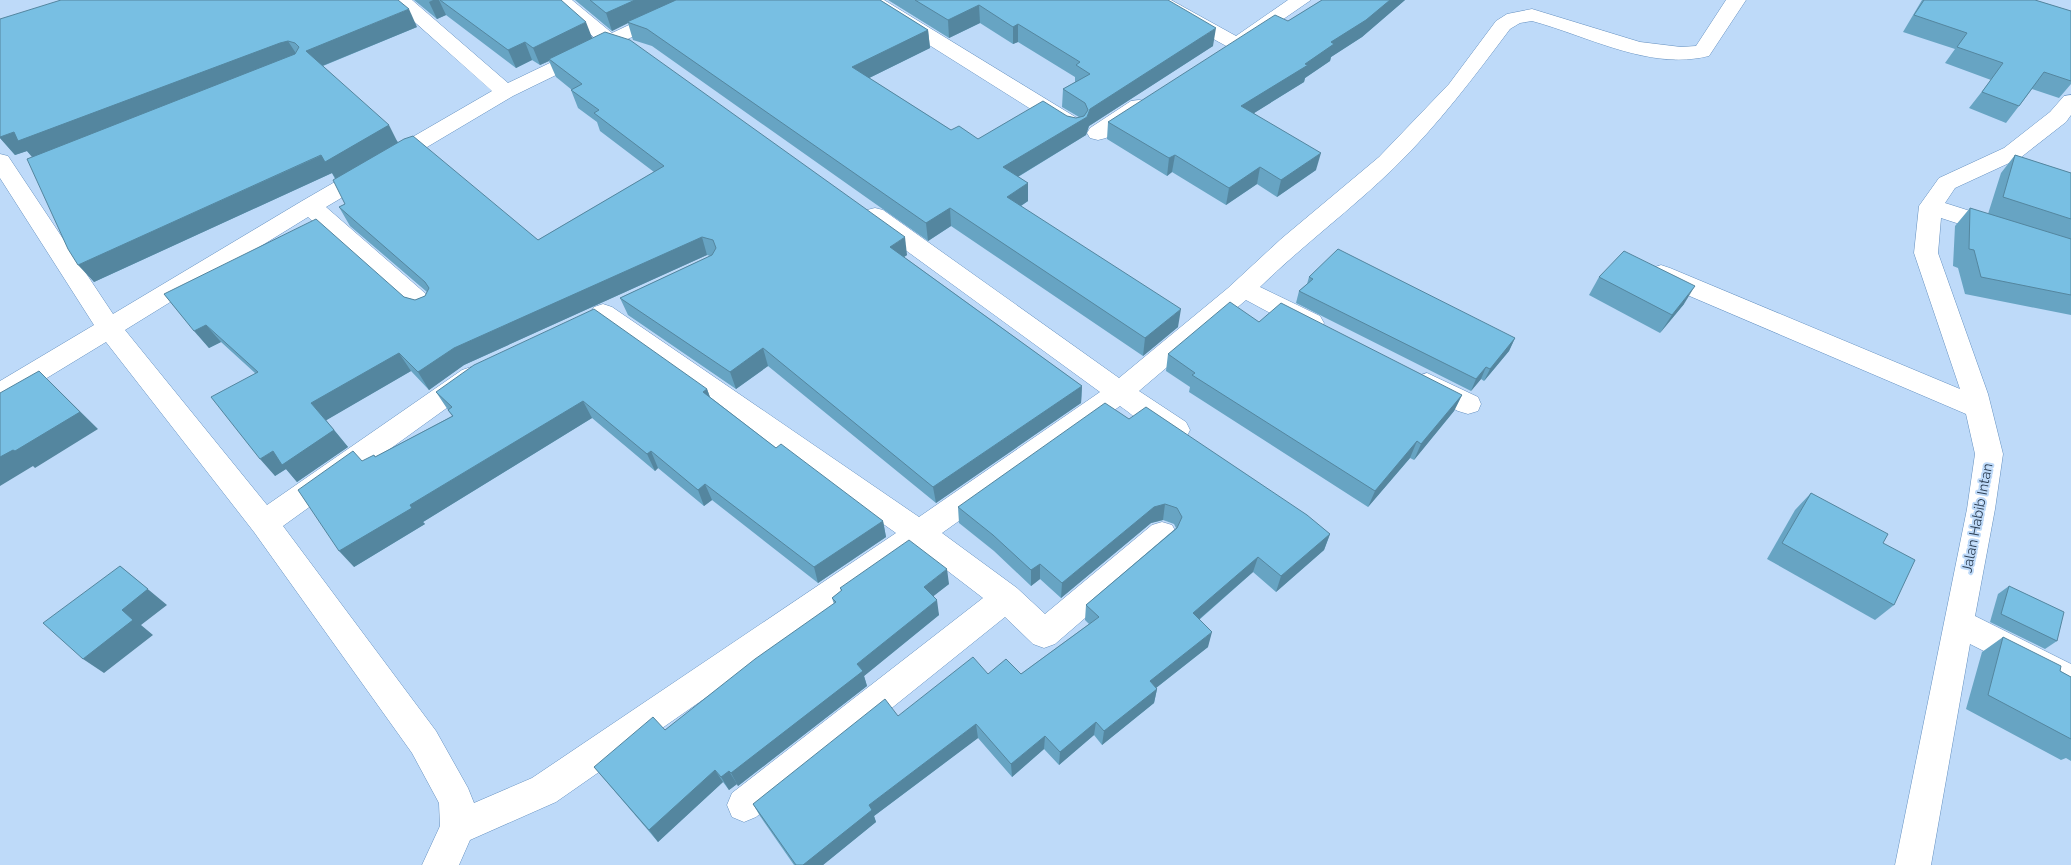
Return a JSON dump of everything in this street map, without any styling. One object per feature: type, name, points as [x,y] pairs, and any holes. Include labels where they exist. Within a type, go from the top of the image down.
[{"type":"street","points":[[400,0],[506,92]]},
{"type":"street","points":[[560,0],[610,41],[644,52]]},
{"type":"street","points":[[0,394],[310,206],[506,92],[698,0]]},
{"type":"street","points":[[870,0],[1075,127]]},
{"type":"street","points":[[1157,0],[1227,49],[1301,0]]},
{"type":"street","points":[[458,828],[544,790],[815,606],[1120,392],[1244,289],[1289,245],[1387,162],[1456,88],[1503,25],[1514,18],[1532,15],[1659,51],[1684,54],[1702,52],[1736,0]]},
{"type":"street","points":[[1098,133],[1155,96]]},
{"type":"street","name":"Jalan Habib Intan","points":[[1913,865],[1981,509],[1989,454],[1978,408],[1926,253],[1931,206],[1947,183],[2012,153],[2058,117],[2071,101]]},
{"type":"street","points":[[10,173],[109,328],[264,523],[424,742],[456,800],[458,828],[440,865]]},
{"type":"street","points":[[858,203],[1120,392],[1194,441]]},
{"type":"street","points":[[310,206],[425,306]]},
{"type":"street","points":[[1931,206],[2071,252]]},
{"type":"street","points":[[1637,264],[1978,408]]},
{"type":"street","points":[[1244,289],[1330,333]]},
{"type":"street","points":[[577,325],[629,301]]},
{"type":"street","points":[[603,312],[918,532],[1006,598],[1044,634],[1162,534]]},
{"type":"street","points":[[264,523],[474,374],[491,366]]},
{"type":"street","points":[[1407,373],[1468,404]]},
{"type":"street","points":[[744,805],[1006,598]]},
{"type":"street","points":[[1958,623],[2071,680]]},
{"type":"building","points":[[61,0],[398,0],[409,9],[306,51],[389,125],[325,162],[321,155],[78,265],[68,249],[27,159],[295,54],[299,47],[295,43],[288,41],[280,43],[18,141],[14,132],[0,137],[0,19]]},
{"type":"building","points":[[440,0],[561,0],[586,22],[533,48],[525,42],[508,50]]},
{"type":"building","points":[[590,0],[635,0],[606,13]]},
{"type":"building","points":[[676,0],[880,0],[928,30],[852,67],[951,130],[959,126],[978,139],[1043,101],[1067,116],[1076,118],[1084,116],[1088,110],[1085,103],[1063,89],[1090,74],[1076,65],[1080,62],[1018,24],[1013,27],[979,5],[948,20],[915,0],[1168,0],[1216,28],[1090,109],[1087,117],[1003,167],[1028,183],[1007,197],[1181,309],[1145,338],[950,208],[926,223],[647,29],[627,22]]},
{"type":"building","points":[[1322,0],[1390,0],[1366,20],[1331,42],[1334,44],[1305,64],[1308,65],[1241,106],[1321,153],[1281,180],[1260,167],[1229,188],[1175,155],[1169,158],[1108,122],[1275,15],[1288,21]]},
{"type":"building","points":[[1924,0],[2035,0],[2071,11],[2071,81],[2044,72],[2019,106],[1982,92],[2003,63],[1957,47],[1967,33],[1914,15]]},
{"type":"building","points":[[605,32],[630,40],[905,237],[890,247],[1082,386],[933,487],[763,348],[730,372],[620,298],[712,255],[716,248],[713,240],[702,237],[454,348],[418,372],[399,353],[311,403],[334,430],[282,465],[273,451],[260,459],[211,397],[258,372],[206,325],[194,331],[164,294],[316,219],[404,297],[415,300],[425,296],[429,288],[425,282],[339,207],[345,204],[333,180],[404,139],[413,136],[538,240],[664,166],[594,113],[599,110],[571,90],[582,84],[549,59]]},
{"type":"building","points":[[2015,155],[2071,173],[2071,219],[2003,197]]},
{"type":"building","points":[[1970,208],[2071,239],[2071,295],[1981,277],[1974,250],[1969,249]]},
{"type":"building","points":[[1338,249],[1515,338],[1490,369],[1486,367],[1476,379],[1299,291],[1313,279],[1309,277]]},
{"type":"building","points":[[1624,251],[1695,286],[1672,315],[1599,277]]},
{"type":"building","points":[[1230,302],[1259,322],[1281,303],[1462,395],[1421,444],[1417,441],[1375,491],[1192,375],[1195,373],[1168,354]]},
{"type":"building","points":[[594,309],[707,389],[703,392],[776,448],[781,444],[883,521],[814,567],[705,484],[698,490],[651,451],[647,454],[583,401],[410,505],[412,508],[339,551],[298,490],[353,451],[362,461],[374,455],[375,457],[453,416],[448,410],[452,407],[436,392],[474,365]]},
{"type":"building","points":[[39,371],[80,412],[15,451],[13,450],[0,457],[0,393]]},
{"type":"building","points":[[1105,403],[1129,419],[1146,407],[1307,515],[1330,534],[1281,576],[1258,557],[1193,613],[1212,632],[1150,681],[1157,689],[1104,731],[1096,722],[1060,752],[1045,736],[1011,764],[976,724],[869,805],[872,810],[803,865],[796,865],[753,804],[885,699],[898,716],[973,657],[988,674],[1006,659],[1021,674],[1099,617],[1086,605],[1177,528],[1182,517],[1177,508],[1165,504],[1154,507],[1062,583],[1040,564],[1031,570],[993,535],[958,507]]},
{"type":"building","points":[[1811,493],[1888,534],[1883,543],[1915,560],[1894,605],[1782,543]]},
{"type":"building","points":[[909,540],[947,569],[924,587],[937,600],[857,664],[863,671],[731,773],[729,771],[721,777],[715,770],[649,830],[594,767],[653,717],[665,730],[755,659],[836,602],[832,598],[842,590],[840,588]]},
{"type":"building","points":[[120,566],[148,589],[122,610],[133,620],[83,659],[43,623]]},
{"type":"building","points":[[2009,586],[2064,612],[2057,641],[2001,614]]},
{"type":"building","points":[[2003,637],[2061,666],[2060,671],[2071,677],[2071,739],[1988,695]]}]
